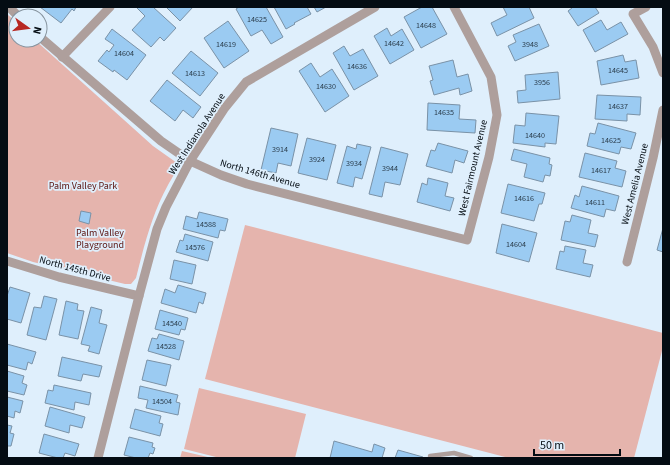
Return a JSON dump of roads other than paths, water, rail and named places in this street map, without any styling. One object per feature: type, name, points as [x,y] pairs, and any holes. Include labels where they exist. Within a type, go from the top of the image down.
[{"type":"street","points":[[62,57],[110,7]]},
{"type":"street","name":"West Indianola Avenue","points":[[98,458],[157,229],[166,206],[190,161],[224,109],[246,82],[375,7]]},
{"type":"street","name":"West Fairmount Avenue","points":[[454,7],[491,77],[497,115],[489,157],[467,240]]},
{"type":"street","points":[[646,7],[631,10],[653,47],[663,73]]},
{"type":"street","name":"North 146th Avenue","points":[[48,44],[160,142],[190,161],[221,175],[247,184],[467,240]]},
{"type":"street","name":"West Amelia Avenue","points":[[627,262],[653,158],[663,110]]},
{"type":"street","name":"North 145th Drive","points":[[7,261],[59,277],[139,296]]},
{"type":"lane","points":[[430,456],[454,453],[471,458]]},
{"type":"park label","name":"Palm Valley Park","points":[[83,186]]},
{"type":"park label","name":"Palm Valley Playground","points":[[100,238]]}]
